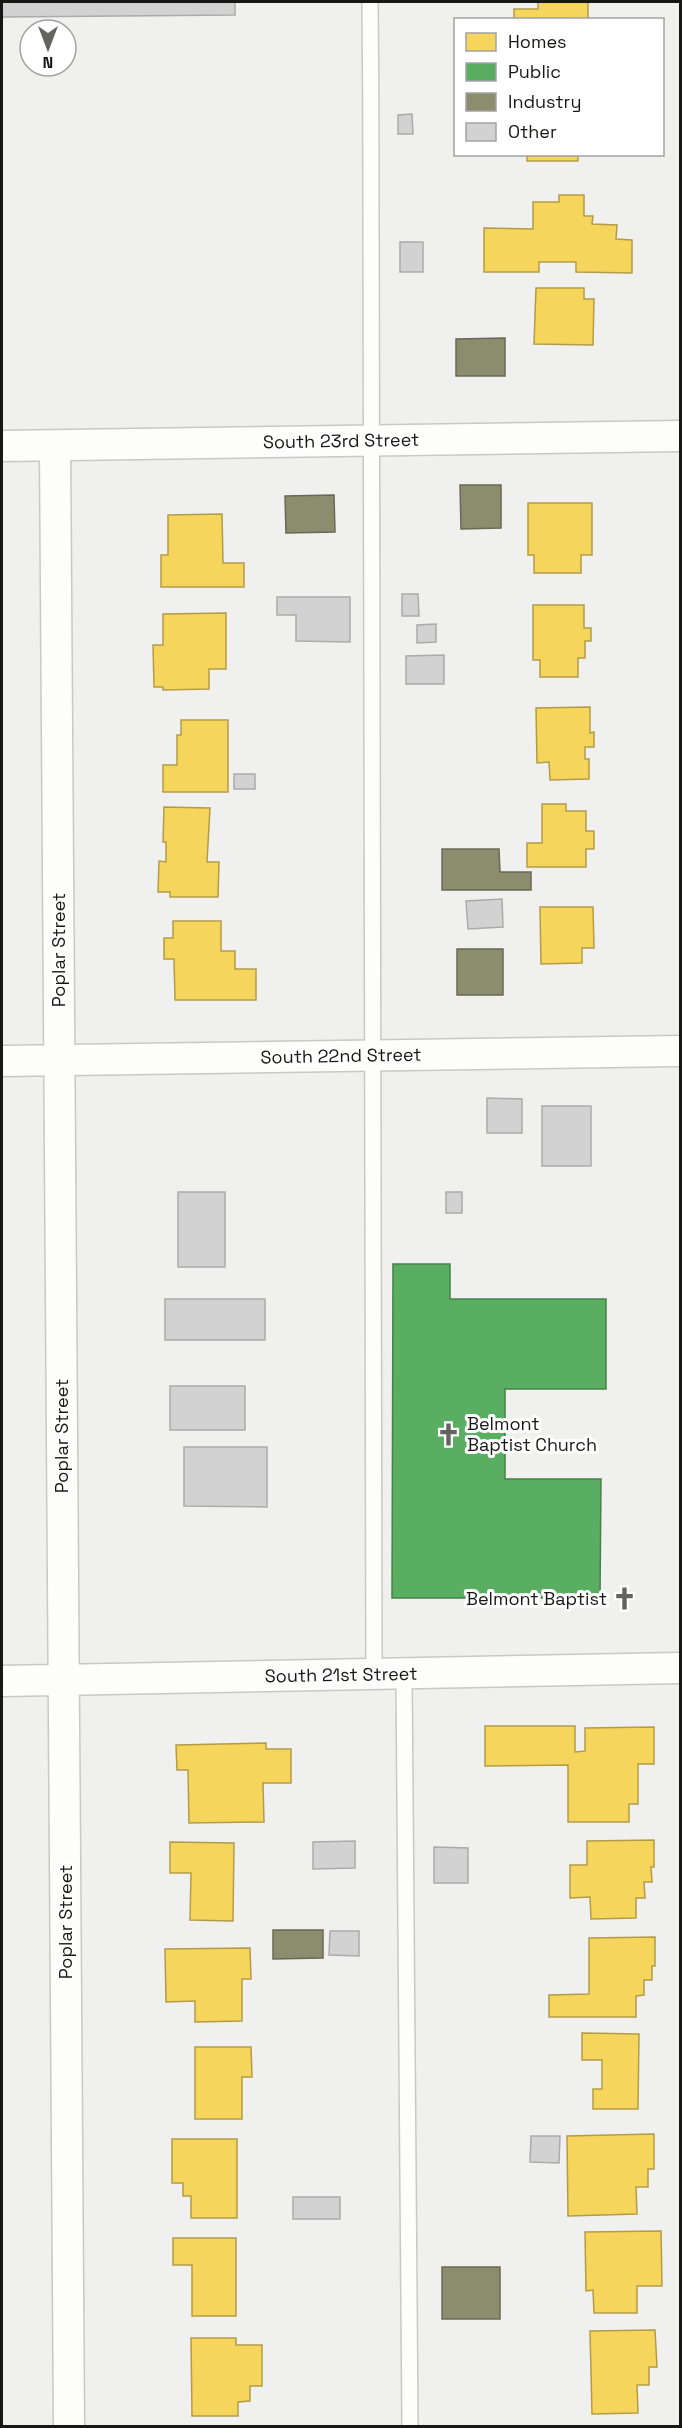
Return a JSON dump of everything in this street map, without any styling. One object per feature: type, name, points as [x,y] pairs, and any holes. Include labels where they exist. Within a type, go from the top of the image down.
[{"type":"street","name":"South 23rd Street","points":[[2,446],[681,436]]},
{"type":"street","name":"Poplar Street","points":[[55,446],[69,2427]]},
{"type":"street","name":"South 22nd Street","points":[[2,1061],[681,1052]]},
{"type":"street","name":"South 21st Street","points":[[2,1681],[681,1668]]},
{"type":"lane","points":[[370,2],[374,440],[372,1056],[374,1674]]},
{"type":"lane","points":[[404,1673],[410,2427]]},
{"type":"building: Homes","points":[[538,2],[588,2],[588,18],[514,18],[514,9],[538,9]]},
{"type":"building: Homes","points":[[527,156],[578,156],[578,161],[527,161]]},
{"type":"building: Homes","points":[[559,195],[584,195],[584,216],[593,216],[592,224],[617,225],[616,239],[632,240],[632,273],[576,272],[576,262],[539,262],[539,272],[484,272],[484,228],[533,229],[533,202],[559,202]]},
{"type":"building: Homes","points":[[536,288],[584,288],[584,299],[594,299],[593,345],[534,344]]},
{"type":"building: Homes","points":[[528,503],[592,503],[592,555],[581,555],[581,573],[534,573],[534,555],[528,555]]},
{"type":"building: Homes","points":[[222,514],[223,563],[244,563],[244,587],[161,587],[161,555],[168,555],[168,515]]},
{"type":"building: Homes","points":[[533,605],[584,605],[584,628],[591,628],[591,641],[585,641],[585,658],[578,658],[578,677],[540,677],[540,660],[533,660]]},
{"type":"building: Homes","points":[[226,613],[226,669],[209,669],[209,689],[163,690],[163,687],[154,687],[153,645],[163,645],[163,614]]},
{"type":"building: Homes","points":[[590,707],[590,733],[594,732],[594,747],[585,747],[585,759],[589,759],[589,779],[550,780],[549,762],[537,763],[536,708]]},
{"type":"building: Homes","points":[[181,720],[228,720],[228,792],[163,792],[163,765],[177,765],[177,735],[181,735]]},
{"type":"building: Homes","points":[[542,804],[566,804],[566,811],[586,811],[586,831],[594,831],[594,849],[586,849],[586,867],[527,867],[527,843],[542,843]]},
{"type":"building: Homes","points":[[164,807],[210,808],[207,862],[219,862],[218,897],[170,897],[170,892],[158,892],[159,861],[166,862],[166,842],[163,842]]},
{"type":"building: Homes","points":[[540,907],[593,907],[594,948],[582,948],[582,963],[541,964]]},
{"type":"building: Homes","points":[[173,921],[221,921],[221,951],[235,951],[235,969],[256,969],[256,1000],[175,1000],[174,959],[164,959],[164,938],[173,938]]},
{"type":"building: Homes","points":[[485,1726],[575,1726],[575,1752],[585,1751],[585,1728],[654,1727],[654,1764],[638,1764],[638,1804],[629,1804],[629,1822],[568,1822],[568,1765],[485,1766]]},
{"type":"building: Homes","points":[[266,1743],[266,1749],[291,1749],[291,1783],[263,1783],[264,1822],[189,1823],[188,1770],[177,1770],[176,1745]]},
{"type":"building: Homes","points":[[654,1840],[652,1882],[644,1882],[645,1898],[636,1898],[636,1918],[591,1919],[590,1897],[570,1898],[570,1865],[587,1865],[587,1841]]},
{"type":"building: Homes","points":[[170,1842],[234,1843],[233,1921],[190,1920],[191,1873],[170,1873]]},
{"type":"building: Homes","points":[[655,1937],[655,1966],[652,1966],[652,1980],[644,1980],[644,1995],[636,1996],[636,2017],[549,2017],[549,1995],[589,1994],[589,1938]]},
{"type":"building: Homes","points":[[250,1948],[251,1979],[242,1979],[242,2021],[195,2022],[195,2001],[166,2002],[165,1949]]},
{"type":"building: Homes","points":[[582,2033],[639,2034],[638,2109],[593,2109],[593,2089],[602,2089],[602,2060],[582,2060]]},
{"type":"building: Homes","points":[[195,2047],[251,2047],[252,2077],[242,2077],[242,2119],[195,2119]]},
{"type":"building: Homes","points":[[654,2134],[654,2169],[648,2169],[648,2187],[636,2187],[637,2214],[568,2216],[567,2136]]},
{"type":"building: Homes","points":[[172,2139],[237,2139],[237,2218],[191,2218],[191,2196],[183,2196],[183,2183],[172,2183]]},
{"type":"building: Homes","points":[[661,2231],[662,2286],[637,2286],[637,2313],[594,2313],[593,2290],[586,2291],[585,2232]]},
{"type":"building: Homes","points":[[173,2238],[236,2238],[236,2316],[192,2316],[192,2265],[173,2265]]},
{"type":"building: Homes","points":[[655,2330],[657,2367],[649,2367],[649,2385],[637,2385],[638,2413],[592,2414],[590,2331]]},
{"type":"building: Homes","points":[[191,2338],[236,2338],[236,2345],[262,2345],[262,2386],[250,2386],[250,2401],[238,2402],[238,2416],[192,2416]]},
{"type":"building: Public","name":"Belmont Baptist Church","points":[[393,1264],[450,1264],[450,1299],[606,1299],[606,1389],[505,1389],[505,1479],[601,1479],[600,1598],[392,1598]]},
{"type":"building: Industry","points":[[505,338],[505,376],[456,376],[456,339]]},
{"type":"building: Industry","points":[[460,485],[501,485],[501,528],[461,529]]},
{"type":"building: Industry","points":[[334,495],[335,532],[286,533],[285,496]]},
{"type":"building: Industry","points":[[442,849],[499,849],[500,872],[531,872],[531,890],[442,890]]},
{"type":"building: Industry","points":[[457,949],[503,949],[503,995],[457,995]]},
{"type":"building: Industry","points":[[273,1930],[323,1930],[323,1958],[273,1959]]},
{"type":"building: Industry","points":[[442,2267],[500,2267],[500,2319],[442,2319]]},
{"type":"building: Other","points":[[2,2],[235,2],[235,15],[2,17]]},
{"type":"building: Other","points":[[412,114],[413,134],[398,134],[398,115]]},
{"type":"building: Other","points":[[400,242],[423,242],[423,272],[400,272]]},
{"type":"building: Other","points":[[402,594],[418,594],[419,616],[402,616]]},
{"type":"building: Other","points":[[277,597],[350,597],[350,642],[296,641],[296,615],[277,615]]},
{"type":"building: Other","points":[[436,624],[436,642],[417,643],[417,625]]},
{"type":"building: Other","points":[[444,655],[444,684],[406,684],[406,656]]},
{"type":"building: Other","points":[[234,774],[255,774],[255,789],[234,789]]},
{"type":"building: Other","points":[[502,899],[503,927],[468,929],[466,901]]},
{"type":"building: Other","points":[[487,1098],[522,1099],[522,1133],[487,1133]]},
{"type":"building: Other","points":[[542,1106],[591,1106],[591,1166],[542,1166]]},
{"type":"building: Other","points":[[178,1192],[225,1192],[225,1267],[178,1267]]},
{"type":"building: Other","points":[[446,1192],[462,1192],[462,1213],[446,1213]]},
{"type":"building: Other","points":[[165,1299],[265,1299],[265,1340],[165,1340]]},
{"type":"building: Other","points":[[170,1386],[245,1386],[245,1430],[170,1430]]},
{"type":"building: Other","points":[[184,1447],[267,1447],[267,1507],[184,1506]]},
{"type":"building: Other","points":[[355,1841],[355,1868],[313,1869],[313,1842]]},
{"type":"building: Other","points":[[434,1847],[468,1848],[468,1883],[434,1883]]},
{"type":"building: Other","points":[[330,1931],[359,1931],[359,1956],[329,1955]]},
{"type":"building: Other","points":[[531,2136],[560,2136],[559,2163],[530,2162]]},
{"type":"building: Other","points":[[293,2197],[340,2197],[340,2219],[293,2219]]},
{"type":"place","name":"Belmont Baptist Church","points":[[449,1434]]},
{"type":"place","name":"Belmont Baptist","points":[[625,1599]]}]
